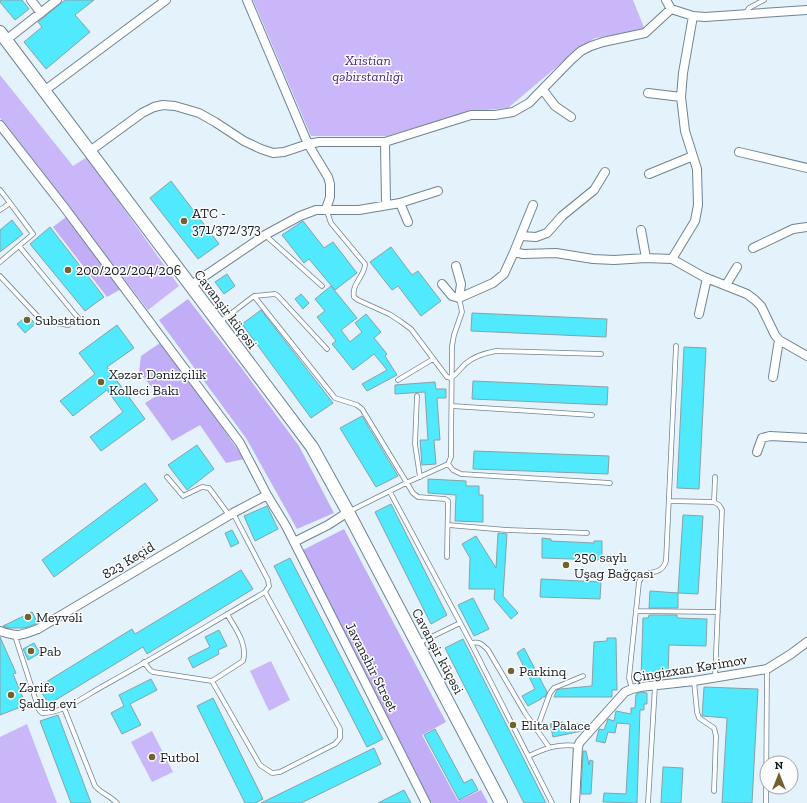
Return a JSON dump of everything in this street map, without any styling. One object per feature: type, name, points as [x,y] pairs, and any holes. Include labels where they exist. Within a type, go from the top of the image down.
[{"type":"street","points":[[31,0],[41,12]]},
{"type":"street","points":[[3,36],[57,0]]},
{"type":"street","points":[[44,91],[166,0]]},
{"type":"street","points":[[247,0],[308,144],[328,177],[330,184],[330,197],[326,209]]},
{"type":"street","points":[[666,0],[671,9],[693,16],[705,17],[807,10]]},
{"type":"street","points":[[90,151],[142,113],[154,107],[163,105],[175,106],[199,113],[244,141],[273,153],[284,152],[308,144],[332,141],[385,142],[471,115],[495,115],[513,112],[529,103],[581,51],[603,42],[646,33],[671,9]]},
{"type":"street","points":[[672,259],[695,221],[697,214],[697,169],[685,131],[681,98],[683,73],[693,16]]},
{"type":"street","name":"Cavanşir küçəsi","points":[[3,36],[312,447],[348,512],[501,803]]},
{"type":"street","points":[[543,90],[555,106],[571,117]]},
{"type":"street","points":[[648,93],[681,98]]},
{"type":"street","points":[[0,125],[3,134],[73,219],[240,443],[267,495],[278,510],[294,542],[328,525],[348,512]]},
{"type":"street","points":[[385,142],[386,204]]},
{"type":"street","points":[[739,152],[807,168]]},
{"type":"street","points":[[649,174],[693,156]]},
{"type":"street","points":[[521,236],[536,237],[547,233],[562,216],[594,190],[605,172]]},
{"type":"street","points":[[190,286],[265,235],[300,216],[316,210],[359,210],[386,204],[400,203],[438,190]]},
{"type":"street","points":[[400,203],[408,222]]},
{"type":"street","points":[[442,284],[452,296],[459,298],[493,283],[504,274],[533,205]]},
{"type":"street","points":[[754,248],[793,229],[807,227]]},
{"type":"street","points":[[641,230],[646,258]]},
{"type":"street","points":[[514,252],[523,254],[556,253],[600,259],[672,259],[707,278],[747,294],[760,306],[779,340],[807,356]]},
{"type":"street","points":[[456,266],[461,284],[459,298]]},
{"type":"street","points":[[726,285],[737,267]]},
{"type":"street","points":[[700,314],[707,278]]},
{"type":"street","points":[[773,377],[779,340]]},
{"type":"street","points":[[757,452],[762,438],[770,436],[807,438]]},
{"type":"street","name":"823 Keçid","points":[[15,636],[23,635],[38,629],[267,495]]},
{"type":"street","name":"Javanshir Street","points":[[294,542],[426,803]]},
{"type":"street","points":[[0,631],[15,636]]},
{"type":"street","name":"Çingizxan Kərimov","points":[[578,746],[626,692],[632,689],[767,669],[807,642]]},
{"type":"street","points":[[575,803],[578,746]]},
{"type":"lane","points":[[745,15],[749,8],[764,0]]},
{"type":"lane","points":[[0,190],[34,234],[0,262]]},
{"type":"lane","points":[[0,210],[10,203]]},
{"type":"lane","points":[[326,209],[331,223],[366,264],[366,269],[353,289],[354,297],[400,321],[411,329],[444,374],[451,378]]},
{"type":"lane","points":[[265,235],[322,286]]},
{"type":"lane","points":[[0,276],[42,321],[68,324],[79,319],[19,246]]},
{"type":"lane","points":[[218,323],[254,296],[275,294],[327,349]]},
{"type":"lane","points":[[254,296],[335,398],[362,408],[413,493],[418,497],[445,499],[448,501],[446,557]]},
{"type":"lane","points":[[348,512],[448,464],[451,457],[452,346],[462,312],[459,298]]},
{"type":"lane","points":[[632,689],[629,678],[639,582],[641,577],[646,574],[660,571],[664,567],[666,561],[676,346]]},
{"type":"lane","points":[[451,378],[457,374],[464,365],[475,357],[496,351],[601,354]]},
{"type":"lane","points":[[398,380],[433,359]]},
{"type":"lane","points":[[417,396],[415,444],[420,477]]},
{"type":"lane","points":[[452,406],[592,415]]},
{"type":"lane","points":[[448,464],[453,470],[461,474],[610,483]]},
{"type":"lane","points":[[15,636],[39,710],[42,713],[47,713],[64,708],[266,592],[269,586],[268,580],[231,515],[209,488],[202,487],[183,496],[167,477]]},
{"type":"lane","points":[[714,502],[715,477]]},
{"type":"lane","points":[[390,492],[471,643],[552,803]]},
{"type":"lane","points":[[669,501],[714,502],[719,505],[722,510],[723,521],[714,678]]},
{"type":"lane","points":[[448,525],[507,530],[587,533]]},
{"type":"lane","points":[[212,681],[260,765],[272,773],[280,772],[335,744],[340,738],[340,729],[266,592]]},
{"type":"lane","points":[[636,611],[718,612]]},
{"type":"lane","points":[[144,662],[153,672],[212,681],[243,660],[245,654],[245,646],[227,614]]},
{"type":"lane","points":[[417,644],[460,623]]},
{"type":"lane","points":[[471,643],[477,642],[482,644],[488,650],[525,713],[549,747]]},
{"type":"lane","points":[[766,803],[767,669]]},
{"type":"lane","points":[[536,727],[539,724],[550,693],[554,688],[583,676]]},
{"type":"lane","points":[[694,681],[699,718],[714,728],[716,736],[714,791]]},
{"type":"lane","points":[[648,803],[655,685]]},
{"type":"lane","points":[[64,708],[95,786],[100,792],[112,798],[117,803]]},
{"type":"lane","points":[[529,756],[549,747],[568,744],[578,746]]},
{"type":"green space","name":"Xristian qəbirstanlığı","points":[[253,0],[633,0],[645,30],[595,38],[573,53],[508,108],[473,111],[387,136],[311,136]]},
{"type":"green space","points":[[0,75],[73,166],[87,157],[179,286],[148,310],[0,118]]},
{"type":"green space","points":[[271,661],[290,700],[269,711],[250,671]]},
{"type":"green space","points":[[27,724],[57,803],[0,803],[0,737]]},
{"type":"green space","name":"Futbol","points":[[152,731],[173,772],[152,782],[131,742]]},
{"type":"shaded area","points":[[66,217],[121,289],[107,297],[53,227]]},
{"type":"shaded area","points":[[188,299],[299,446],[334,513],[297,529],[246,438],[159,320]]},
{"type":"shaded area","points":[[160,343],[218,421],[244,459],[226,463],[200,425],[172,441],[145,403],[158,395],[139,372],[141,356]]},
{"type":"shaded area","points":[[344,529],[446,722],[422,735],[458,801],[481,790],[488,803],[431,803],[301,551]]},
{"type":"building","points":[[0,0],[22,0],[29,9],[15,20]]},
{"type":"building","points":[[65,0],[94,0],[75,15],[90,32],[46,69],[24,42],[42,27],[38,22]]},
{"type":"building","name":"ATC - 371/372/373","points":[[171,181],[219,244],[198,259],[150,198]]},
{"type":"building","points":[[12,220],[23,234],[0,252],[0,230]]},
{"type":"building","points":[[303,221],[324,248],[333,242],[357,273],[335,290],[309,259],[304,263],[282,235]]},
{"type":"building","name":"200/202/204/206","points":[[50,227],[104,297],[85,311],[30,244]]},
{"type":"building","points":[[391,247],[412,275],[418,271],[441,301],[421,316],[398,286],[392,290],[370,262]]},
{"type":"building","points":[[227,274],[235,286],[224,294],[215,282]]},
{"type":"building","points":[[331,286],[357,318],[341,330],[350,342],[362,332],[355,323],[366,314],[381,332],[374,338],[387,354],[385,356],[397,375],[367,391],[362,384],[387,370],[374,354],[353,370],[332,344],[336,341],[317,317],[325,311],[315,299]]},
{"type":"building","points":[[301,294],[309,303],[303,309],[295,299]]},
{"type":"building","points":[[261,310],[333,403],[311,418],[242,324]]},
{"type":"building","points":[[472,313],[607,319],[606,337],[471,331]]},
{"type":"building","name":"Substation","points":[[28,315],[35,324],[25,333],[17,324]]},
{"type":"building","name":"Xəzər Dənizçilik Kolleci Bakı","points":[[117,325],[134,348],[107,367],[145,419],[101,451],[90,437],[123,412],[107,390],[73,416],[60,401],[95,374],[79,353]]},
{"type":"building","points":[[684,347],[706,348],[699,489],[677,488]]},
{"type":"building","points":[[473,381],[608,387],[607,405],[472,399]]},
{"type":"building","points":[[435,382],[436,389],[446,389],[446,398],[437,398],[440,440],[434,440],[436,464],[422,465],[420,440],[428,440],[425,392],[395,394],[395,385]]},
{"type":"building","points":[[362,416],[398,476],[376,487],[340,428]]},
{"type":"building","points":[[197,445],[214,469],[187,490],[168,465]]},
{"type":"building","points":[[474,451],[609,456],[608,474],[473,469]]},
{"type":"building","points":[[428,479],[466,481],[466,486],[479,486],[479,495],[483,495],[483,522],[455,521],[456,495],[428,493]]},
{"type":"building","points":[[145,483],[158,500],[54,577],[42,560]]},
{"type":"building","points":[[391,504],[447,615],[431,624],[375,512]]},
{"type":"building","points":[[267,506],[278,529],[255,541],[244,516]]},
{"type":"building","points":[[683,515],[703,516],[698,594],[678,593]]},
{"type":"building","points":[[232,530],[239,543],[231,547],[225,533]]},
{"type":"building","points":[[498,533],[507,534],[503,596],[518,613],[511,619],[494,599],[495,589],[469,589],[470,558],[462,544],[476,536],[496,568]]},
{"type":"building","points":[[542,538],[551,539],[551,541],[594,543],[594,541],[602,541],[602,560],[542,558]]},
{"type":"building","points":[[290,558],[383,739],[367,747],[274,566]]},
{"type":"building","points":[[241,570],[253,589],[147,654],[143,647],[49,704],[38,687],[132,629],[135,634]]},
{"type":"building","points":[[541,579],[601,582],[600,599],[540,597]]},
{"type":"building","points":[[650,591],[678,593],[678,608],[649,608]]},
{"type":"building","points":[[473,598],[489,629],[474,636],[458,605]]},
{"type":"building","name":"Meyvəli","points":[[32,612],[38,623],[25,628],[10,628],[3,626]]},
{"type":"building","points":[[649,615],[677,615],[677,618],[707,619],[706,646],[669,645],[668,678],[641,678],[643,618],[648,618]]},
{"type":"building","points":[[219,630],[227,646],[218,650],[219,654],[193,668],[188,658],[210,647],[205,637]]},
{"type":"building","points":[[0,637],[16,673],[13,674],[26,705],[0,715]]},
{"type":"building","points":[[607,638],[616,638],[617,690],[612,690],[612,697],[554,697],[557,690],[560,689],[592,686],[594,642],[607,641]]},
{"type":"building","points":[[463,639],[546,803],[524,803],[445,648]]},
{"type":"building","name":"Pab","points":[[34,643],[40,653],[28,660],[23,649]]},
{"type":"building","points":[[524,648],[547,692],[545,697],[542,697],[528,706],[522,696],[535,689],[517,653]]},
{"type":"building","points":[[151,679],[157,690],[130,704],[141,725],[122,734],[111,713],[124,706],[119,695]]},
{"type":"building","points":[[704,687],[758,689],[752,803],[722,803],[727,718],[702,716]]},
{"type":"building","points":[[641,692],[647,693],[647,704],[644,704],[644,710],[640,710],[637,803],[603,802],[604,793],[626,794],[630,724],[617,723],[615,733],[608,732],[605,743],[596,741],[599,729],[604,730],[608,719],[614,721],[616,711],[631,714],[631,708],[635,708],[636,694]]},
{"type":"building","points":[[213,698],[263,799],[255,803],[245,803],[197,706]]},
{"type":"building","points":[[58,715],[91,803],[71,803],[40,721]]},
{"type":"building","points":[[563,722],[564,726],[581,723],[582,731],[553,737],[550,724]]},
{"type":"building","points":[[435,729],[464,783],[472,779],[478,790],[459,800],[424,735]]},
{"type":"building","points":[[374,748],[381,764],[301,803],[261,803]]},
{"type":"building","points":[[583,751],[586,751],[589,765],[590,760],[593,761],[591,794],[581,794]]},
{"type":"building","points":[[663,767],[683,768],[681,803],[661,803]]},
{"type":"building","points":[[404,790],[411,803],[378,803]]},
{"type":"place","name":"ATC - 371/372/373","points":[[184,221]]},
{"type":"place","name":"200/202/204/206","points":[[68,270]]},
{"type":"place","name":"Substation","points":[[27,320]]},
{"type":"place","name":"Xəzər Dənizçilik Kolleci Bakı","points":[[101,382]]},
{"type":"place","name":"250 saylı Uşag Bağçası","points":[[566,565]]},
{"type":"place","name":"Meyvəli","points":[[28,617]]},
{"type":"place","name":"Pab","points":[[31,651]]},
{"type":"place","name":"Parkinq","points":[[511,671]]},
{"type":"place","name":"Zərifə Şadlıg evi","points":[[11,695]]},
{"type":"place","name":"Elita Palace","points":[[513,725]]},
{"type":"place","name":"Futbol","points":[[152,757]]}]
